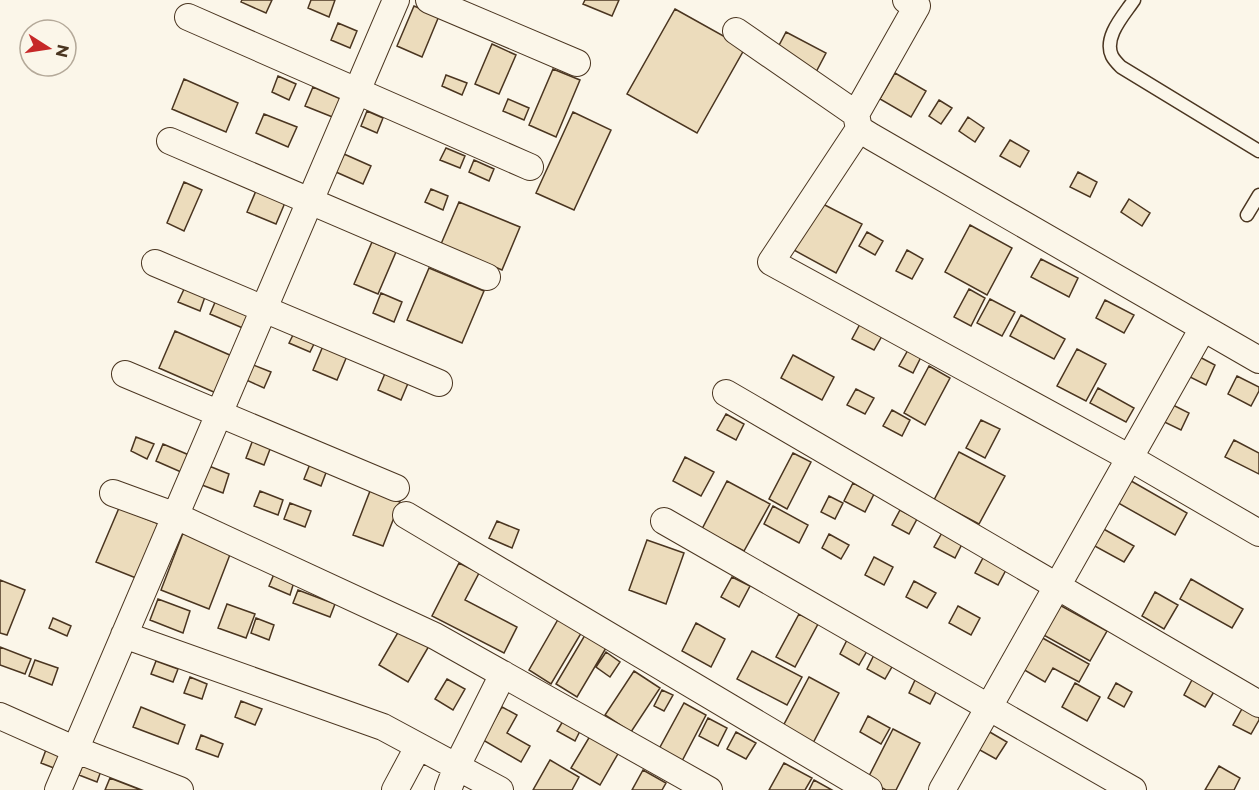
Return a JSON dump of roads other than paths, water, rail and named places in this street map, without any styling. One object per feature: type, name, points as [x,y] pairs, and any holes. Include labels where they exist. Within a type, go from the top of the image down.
[{"type":"street","points":[[58,790],[396,0]]},
{"type":"street","points":[[429,0],[576,63]]},
{"type":"street","points":[[915,2],[858,121],[771,262],[1130,458],[1259,534]]},
{"type":"street","points":[[188,17],[530,167]]},
{"type":"street","points":[[736,31],[858,121],[872,137],[1259,360]]},
{"type":"street","points":[[170,141],[487,277]]},
{"type":"street","points":[[155,263],[439,383]]},
{"type":"street","points":[[942,790],[1203,328]]},
{"type":"street","points":[[125,374],[396,488]]},
{"type":"street","points":[[726,393],[1259,704]]},
{"type":"street","points":[[113,494],[176,516],[435,636],[709,790]]},
{"type":"street","points":[[406,515],[869,790]]},
{"type":"street","points":[[664,520],[1133,790]]},
{"type":"street","points":[[124,634],[383,727],[500,790]]},
{"type":"street","points":[[448,790],[457,766],[503,674]]},
{"type":"street","points":[[0,716],[74,749],[180,790]]},
{"type":"street","points":[[394,790],[418,747]]},
{"type":"lane","points":[[1134,0],[1112,34],[1110,45],[1116,62],[1259,151]]},
{"type":"lane","points":[[1247,215],[1259,195]]}]
